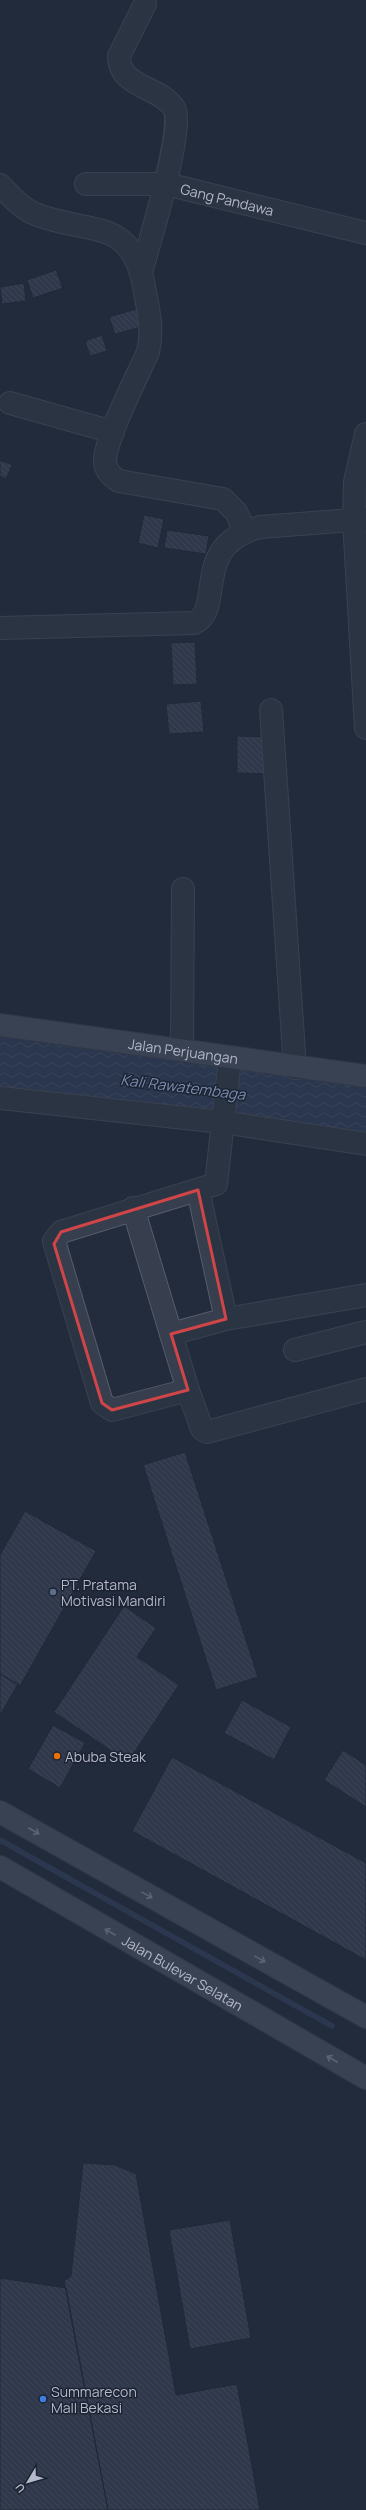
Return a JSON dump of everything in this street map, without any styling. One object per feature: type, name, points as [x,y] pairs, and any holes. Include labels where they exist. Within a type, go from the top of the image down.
[{"type":"main road","name":"Jalan Perjuangan","points":[[0,1025],[182,1049],[229,1065],[295,1068],[366,1076]]},
{"type":"main road","points":[[0,1812],[366,2017]]},
{"type":"main road","name":"Jalan Bulevar Selatan","points":[[0,1867],[112,1934],[366,2078]]},
{"type":"street","points":[[142,269],[166,184],[176,113],[170,103],[129,78],[119,65],[119,56],[143,1]]},
{"type":"street","name":"Gang Pandawa","points":[[86,184],[166,184],[366,233]]},
{"type":"street","points":[[0,185],[16,201],[36,214],[117,236],[133,252],[142,269],[150,319],[150,340],[148,352],[113,432],[105,461],[112,477],[119,481],[223,499],[236,512],[245,531]]},
{"type":"street","points":[[10,403],[113,432]]},
{"type":"street","points":[[366,434],[354,482],[360,519],[366,728]]},
{"type":"street","points":[[0,628],[194,623],[203,616],[221,550],[245,531],[260,527],[360,519]]},
{"type":"street","points":[[271,710],[295,1068]]},
{"type":"street","points":[[182,1049],[183,889]]},
{"type":"street","points":[[188,1390],[112,1410],[102,1403],[54,1241],[60,1232],[133,1208],[212,1186],[218,1181],[229,1065]]},
{"type":"street","points":[[0,1098],[223,1118],[366,1144]]},
{"type":"street","points":[[198,1190],[226,1319]]},
{"type":"street","points":[[133,1208],[170,1334],[199,1424],[207,1432],[366,1389]]},
{"type":"street","points":[[170,1334],[226,1319],[366,1295]]},
{"type":"street","points":[[295,1350],[366,1332]]},
{"type":"highlighted area","points":[[198,1190],[226,1319],[171,1334],[188,1390],[112,1410],[102,1403],[54,1244],[61,1232]]},
{"type":"water","name":"Kali Rawatembaga","points":[[0,1025],[366,1076],[366,1144],[0,1098]]},
{"type":"building","points":[[56,270],[63,288],[33,298],[27,280]]},
{"type":"building","points":[[24,283],[26,301],[2,304],[0,287]]},
{"type":"building","points":[[140,308],[145,326],[115,334],[109,317]]},
{"type":"building","points":[[102,335],[107,351],[90,356],[85,341]]},
{"type":"building","points":[[0,460],[12,465],[6,479],[0,476]]},
{"type":"building","points":[[144,515],[164,519],[158,548],[138,543]]},
{"type":"building","points":[[167,530],[209,536],[206,554],[164,548]]},
{"type":"building","points":[[195,642],[197,684],[173,685],[171,643]]},
{"type":"building","points":[[201,701],[204,732],[169,734],[166,704]]},
{"type":"building","points":[[237,736],[270,737],[269,774],[237,773]]},
{"type":"building","points":[[185,1452],[258,1677],[216,1690],[143,1465]]},
{"type":"building","points":[[25,1511],[96,1551],[20,1686],[0,1674],[0,1555]]},
{"type":"building","points":[[124,1606],[156,1628],[137,1657],[179,1685],[128,1762],[54,1712]]},
{"type":"building","points":[[0,1674],[18,1684],[0,1715]]},
{"type":"building","points":[[242,1700],[291,1727],[274,1760],[224,1733]]},
{"type":"building","name":"Abuba Steak","points":[[53,1725],[85,1743],[60,1788],[28,1769]]},
{"type":"building","points":[[343,1750],[366,1765],[366,1807],[324,1780]]},
{"type":"building","points":[[172,1757],[366,1863],[366,1960],[132,1831]]},
{"type":"building","points":[[83,2163],[115,2165],[136,2174],[176,2395],[237,2384],[260,2510],[108,2510],[64,2281],[71,2276]]},
{"type":"building","points":[[230,2220],[251,2338],[190,2349],[169,2230]]},
{"type":"building","name":"Summarecon Mall Bekasi","points":[[0,2278],[66,2288],[108,2510],[0,2510]]},
{"type":"waterway","points":[[0,1840],[332,2026]]},
{"type":"place","name":"PT. Pratama Motivasi Mandiri","points":[[53,1592]]},
{"type":"place","name":"Abuba Steak","points":[[57,1756]]},
{"type":"place","name":"Summarecon Mall Bekasi","points":[[43,2399]]}]
